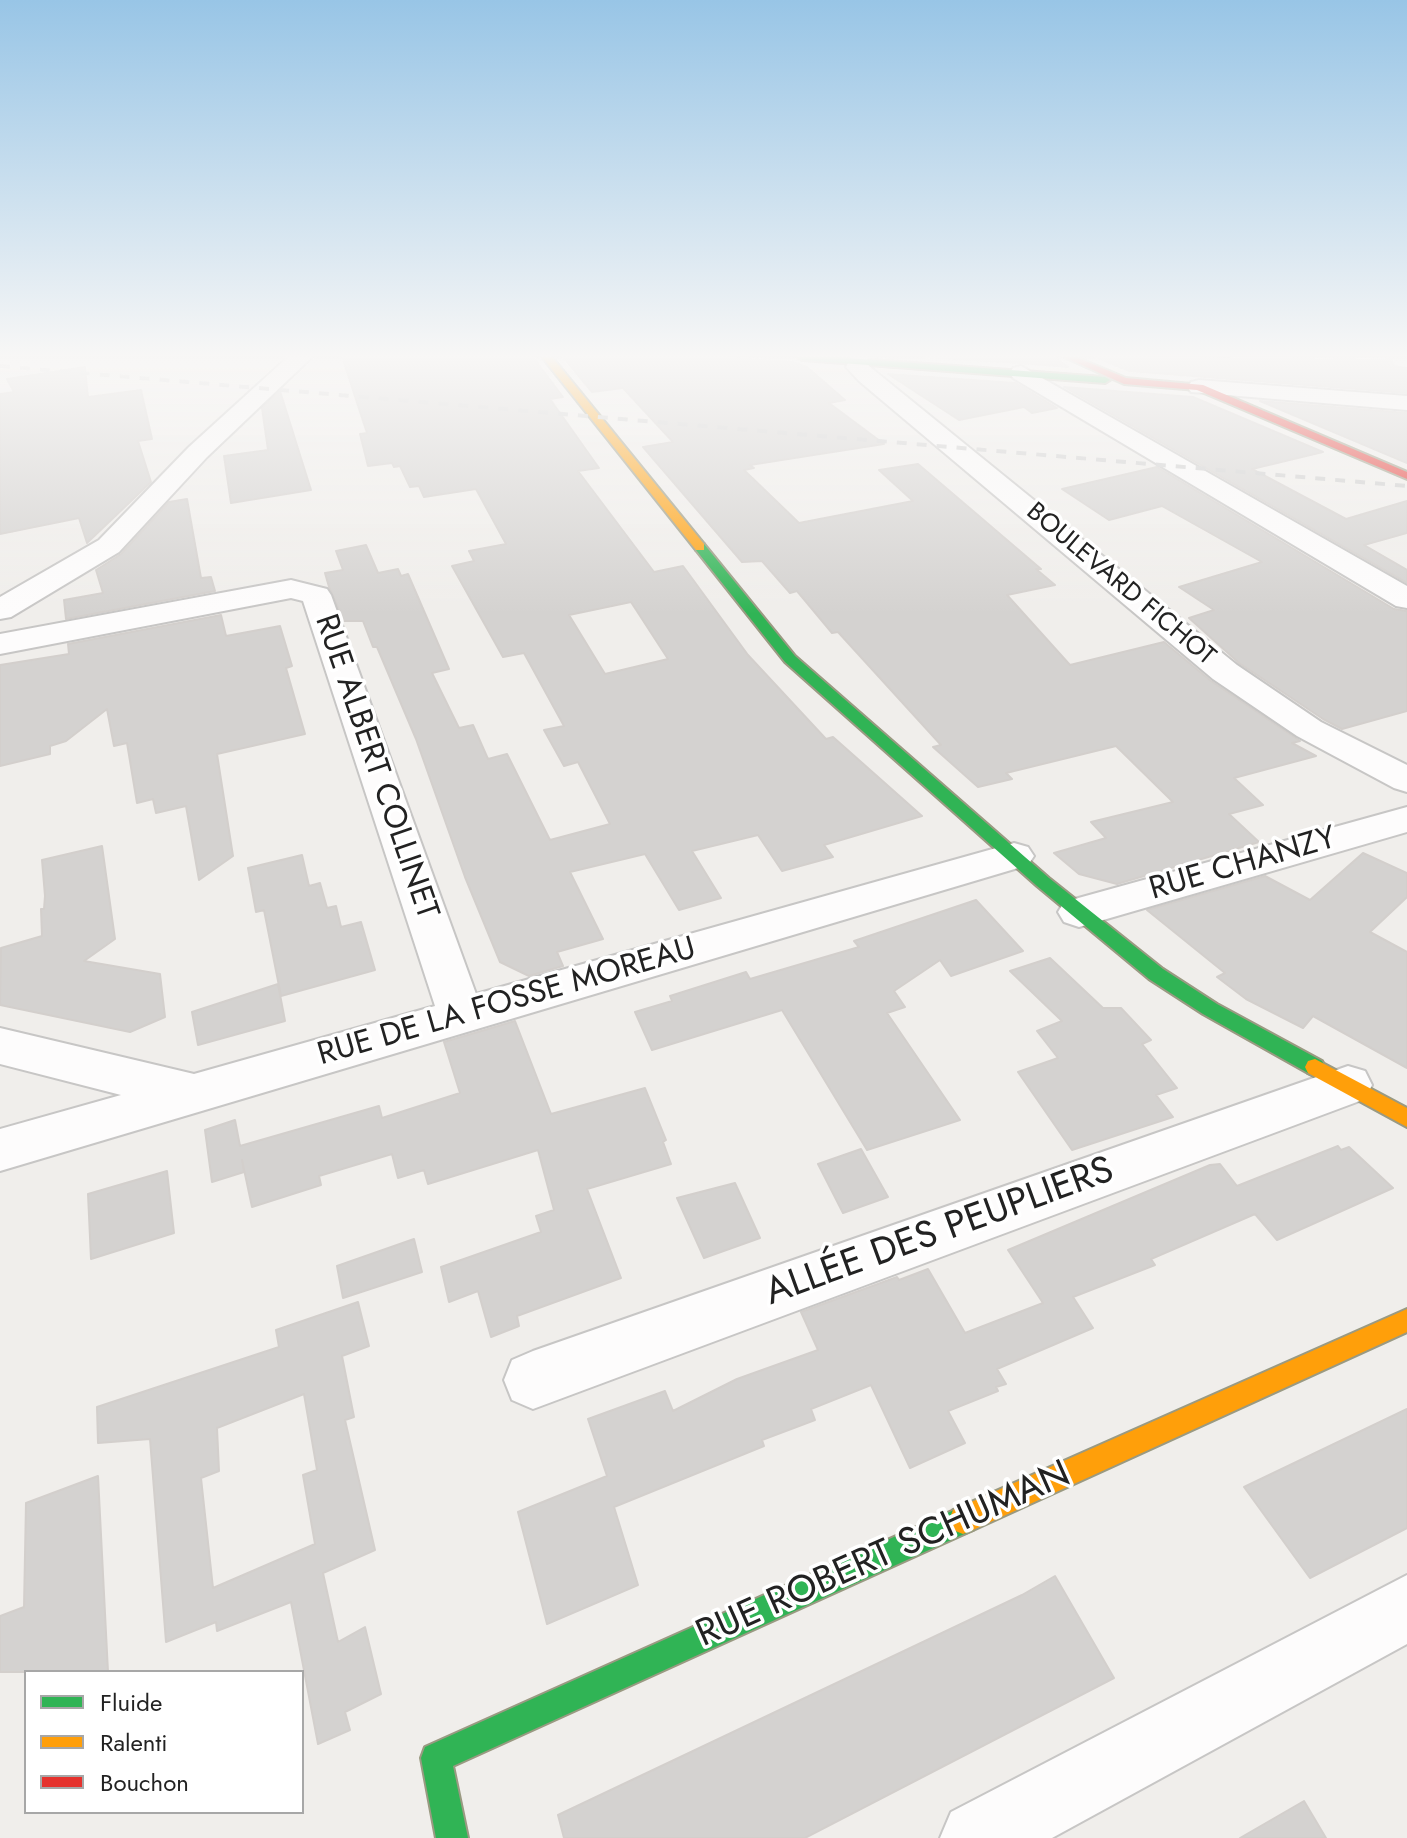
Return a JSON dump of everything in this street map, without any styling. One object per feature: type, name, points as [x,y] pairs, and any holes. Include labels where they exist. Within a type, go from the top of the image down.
[{"type":"street","points":[[0,610],[109,546],[208,443]]},
{"type":"street","points":[[616,443],[790,659],[1079,912],[1189,996],[1407,1118]]},
{"type":"street","name":"BOULEVARD FICHOT","points":[[948,443],[1225,672],[1309,729],[1407,780]]},
{"type":"street","points":[[1140,443],[1407,599]]},
{"type":"street","points":[[1335,443],[1407,476]]},
{"type":"street","name":"RUE ALBERT COLLINET","points":[[0,644],[291,589],[316,595],[461,1016]]},
{"type":"street","name":"RUE CHANZY","points":[[1079,912],[1407,819]]},
{"type":"street","name":"RUE DE LA FOSSE MOREAU","points":[[0,1150],[1014,856]]},
{"type":"street","points":[[0,1046],[195,1093]]},
{"type":"street","name":"ALLÉE DES PEUPLIERS","points":[[533,1380],[1348,1085]]},
{"type":"street","name":"RUE ROBERT SCHUMAN","points":[[452,1838],[436,1758],[1407,1320]]},
{"type":"street","points":[[977,1838],[1407,1608]]},
{"type":"building","points":[[0,443],[139,443],[151,482],[87,543],[79,518],[0,534]]},
{"type":"building","points":[[267,443],[296,443],[311,490],[231,503],[224,456],[268,450]]},
{"type":"building","points":[[362,443],[581,443],[599,468],[578,471],[654,572],[683,566],[748,655],[826,739],[833,737],[922,816],[824,845],[833,857],[782,871],[758,835],[692,851],[721,898],[679,910],[645,854],[570,872],[603,939],[557,952],[563,966],[529,976],[500,962],[465,877],[416,739],[377,647],[373,647],[363,621],[344,621],[329,587],[325,573],[343,570],[336,551],[366,545],[378,573],[398,569],[401,576],[408,574],[449,669],[432,673],[459,728],[473,725],[488,759],[507,754],[550,840],[610,824],[578,762],[564,766],[544,730],[564,726],[524,653],[503,657],[452,566],[474,561],[469,551],[506,544],[476,489],[424,497],[419,486],[410,487],[400,466],[394,467],[392,463],[368,466]],"holes":[[[631,602],[668,659],[605,674],[569,615]]]},
{"type":"building","points":[[668,443],[882,443],[750,465],[754,468],[744,470],[799,523],[913,501],[879,470],[918,464],[1041,569],[1036,569],[1055,585],[1007,595],[1070,665],[1164,642],[1211,681],[1300,741],[1292,743],[1316,756],[1234,778],[1263,805],[1229,814],[1259,842],[1117,884],[1079,874],[1054,853],[1106,838],[1091,822],[1173,802],[1116,746],[1006,773],[1012,779],[978,787],[933,747],[941,745],[838,632],[832,633],[797,591],[790,593],[762,561],[742,562],[643,447]]},
{"type":"building","points":[[1162,443],[1301,443],[1323,452],[1252,469],[1346,519],[1407,501],[1407,533],[1364,545],[1407,570],[1407,583]]},
{"type":"building","points":[[1359,443],[1407,443],[1407,463]]},
{"type":"building","points":[[1157,467],[1394,609],[1407,611],[1407,711],[1342,729],[1323,719],[1239,663],[1189,618],[1214,610],[1179,587],[1262,562],[1162,506],[1109,520],[1062,489]]},
{"type":"building","points":[[187,499],[201,578],[211,577],[215,591],[66,619],[64,600],[103,593],[96,570],[121,554],[169,502]]},
{"type":"building","points":[[221,615],[226,636],[280,626],[292,666],[286,668],[305,734],[217,754],[233,856],[199,880],[186,806],[156,813],[153,799],[137,803],[127,743],[114,746],[107,709],[66,741],[50,746],[50,754],[0,766],[0,665],[69,654],[68,644]]},
{"type":"building","points":[[102,846],[115,939],[84,961],[160,974],[165,1017],[130,1032],[0,1005],[1,948],[42,936],[41,909],[44,909],[45,896],[42,860]]},
{"type":"building","points":[[1363,853],[1407,873],[1407,897],[1370,932],[1407,952],[1407,1068],[1313,1016],[1303,1028],[1246,999],[1217,977],[1225,973],[1147,910],[1265,876],[1310,900]]},
{"type":"building","points":[[302,855],[309,886],[320,883],[327,908],[336,906],[341,927],[361,922],[375,970],[281,996],[264,910],[256,912],[248,868]]},
{"type":"building","points":[[976,900],[1023,951],[951,976],[940,960],[894,991],[905,1007],[887,1013],[960,1120],[867,1150],[782,1010],[652,1050],[635,1012],[672,1001],[670,996],[746,972],[750,979],[859,947],[854,941]]},
{"type":"building","points":[[1050,958],[1103,1008],[1121,1008],[1151,1040],[1142,1044],[1177,1088],[1156,1095],[1173,1117],[1072,1150],[1018,1072],[1058,1058],[1037,1031],[1062,1021],[1010,971]]},
{"type":"building","points":[[278,984],[285,1021],[198,1045],[192,1012]]},
{"type":"building","points":[[515,1021],[551,1114],[645,1088],[666,1140],[663,1142],[671,1164],[587,1189],[621,1278],[517,1316],[519,1326],[491,1337],[478,1291],[449,1302],[441,1267],[541,1232],[536,1216],[554,1210],[538,1150],[428,1184],[424,1170],[398,1178],[392,1154],[319,1176],[321,1185],[252,1207],[242,1160],[244,1172],[212,1182],[205,1130],[235,1120],[240,1146],[379,1106],[382,1118],[460,1093],[444,1042]]},
{"type":"building","points":[[1338,1146],[1341,1150],[1349,1147],[1393,1188],[1277,1240],[1255,1214],[1151,1259],[1155,1265],[1073,1297],[1093,1328],[997,1369],[1006,1384],[996,1387],[998,1391],[948,1411],[965,1443],[910,1468],[871,1385],[811,1409],[815,1420],[762,1440],[764,1446],[614,1507],[638,1585],[547,1624],[518,1512],[607,1476],[588,1419],[665,1391],[673,1411],[737,1379],[818,1350],[801,1312],[928,1269],[965,1333],[1043,1303],[1008,1250],[1210,1165],[1220,1164],[1237,1186]]},
{"type":"building","points":[[861,1149],[888,1197],[843,1213],[818,1164]]},
{"type":"building","points":[[167,1171],[174,1233],[91,1259],[88,1194]]},
{"type":"building","points":[[735,1183],[760,1238],[704,1258],[677,1198]]},
{"type":"building","points":[[414,1239],[422,1272],[343,1298],[337,1266]]},
{"type":"building","points":[[358,1302],[369,1346],[342,1356],[354,1417],[345,1420],[375,1550],[323,1573],[338,1642],[365,1627],[381,1694],[345,1712],[350,1730],[318,1744],[291,1602],[217,1631],[216,1622],[166,1642],[150,1439],[98,1443],[97,1407],[279,1347],[276,1330]],"holes":[[[304,1394],[317,1470],[303,1475],[315,1544],[213,1588],[201,1478],[219,1471],[217,1428]]]},
{"type":"building","points":[[1407,1409],[1407,1528],[1310,1578],[1244,1487]]},
{"type":"building","points":[[98,1476],[108,1670],[0,1672],[0,1616],[24,1607],[26,1503]]},
{"type":"building","points":[[1055,1576],[1114,1678],[805,1838],[564,1838],[558,1815],[1022,1595]]},
{"type":"building","points":[[1304,1801],[1326,1838],[1240,1838]]},
{"type":"railway","points":[[900,443],[1407,486]]},
{"type":"traffic: fast","points":[[700,547],[790,659],[1043,882],[1156,974],[1210,1009],[1315,1067]]},
{"type":"traffic: fast","points":[[452,1838],[436,1758],[963,1520]]},
{"type":"traffic: slow","points":[[616,443],[700,547]]},
{"type":"traffic: slow","points":[[1315,1067],[1407,1118]]},
{"type":"traffic: slow","points":[[963,1520],[1407,1320]]},
{"type":"traffic: jam","points":[[1329,443],[1407,476]]}]
